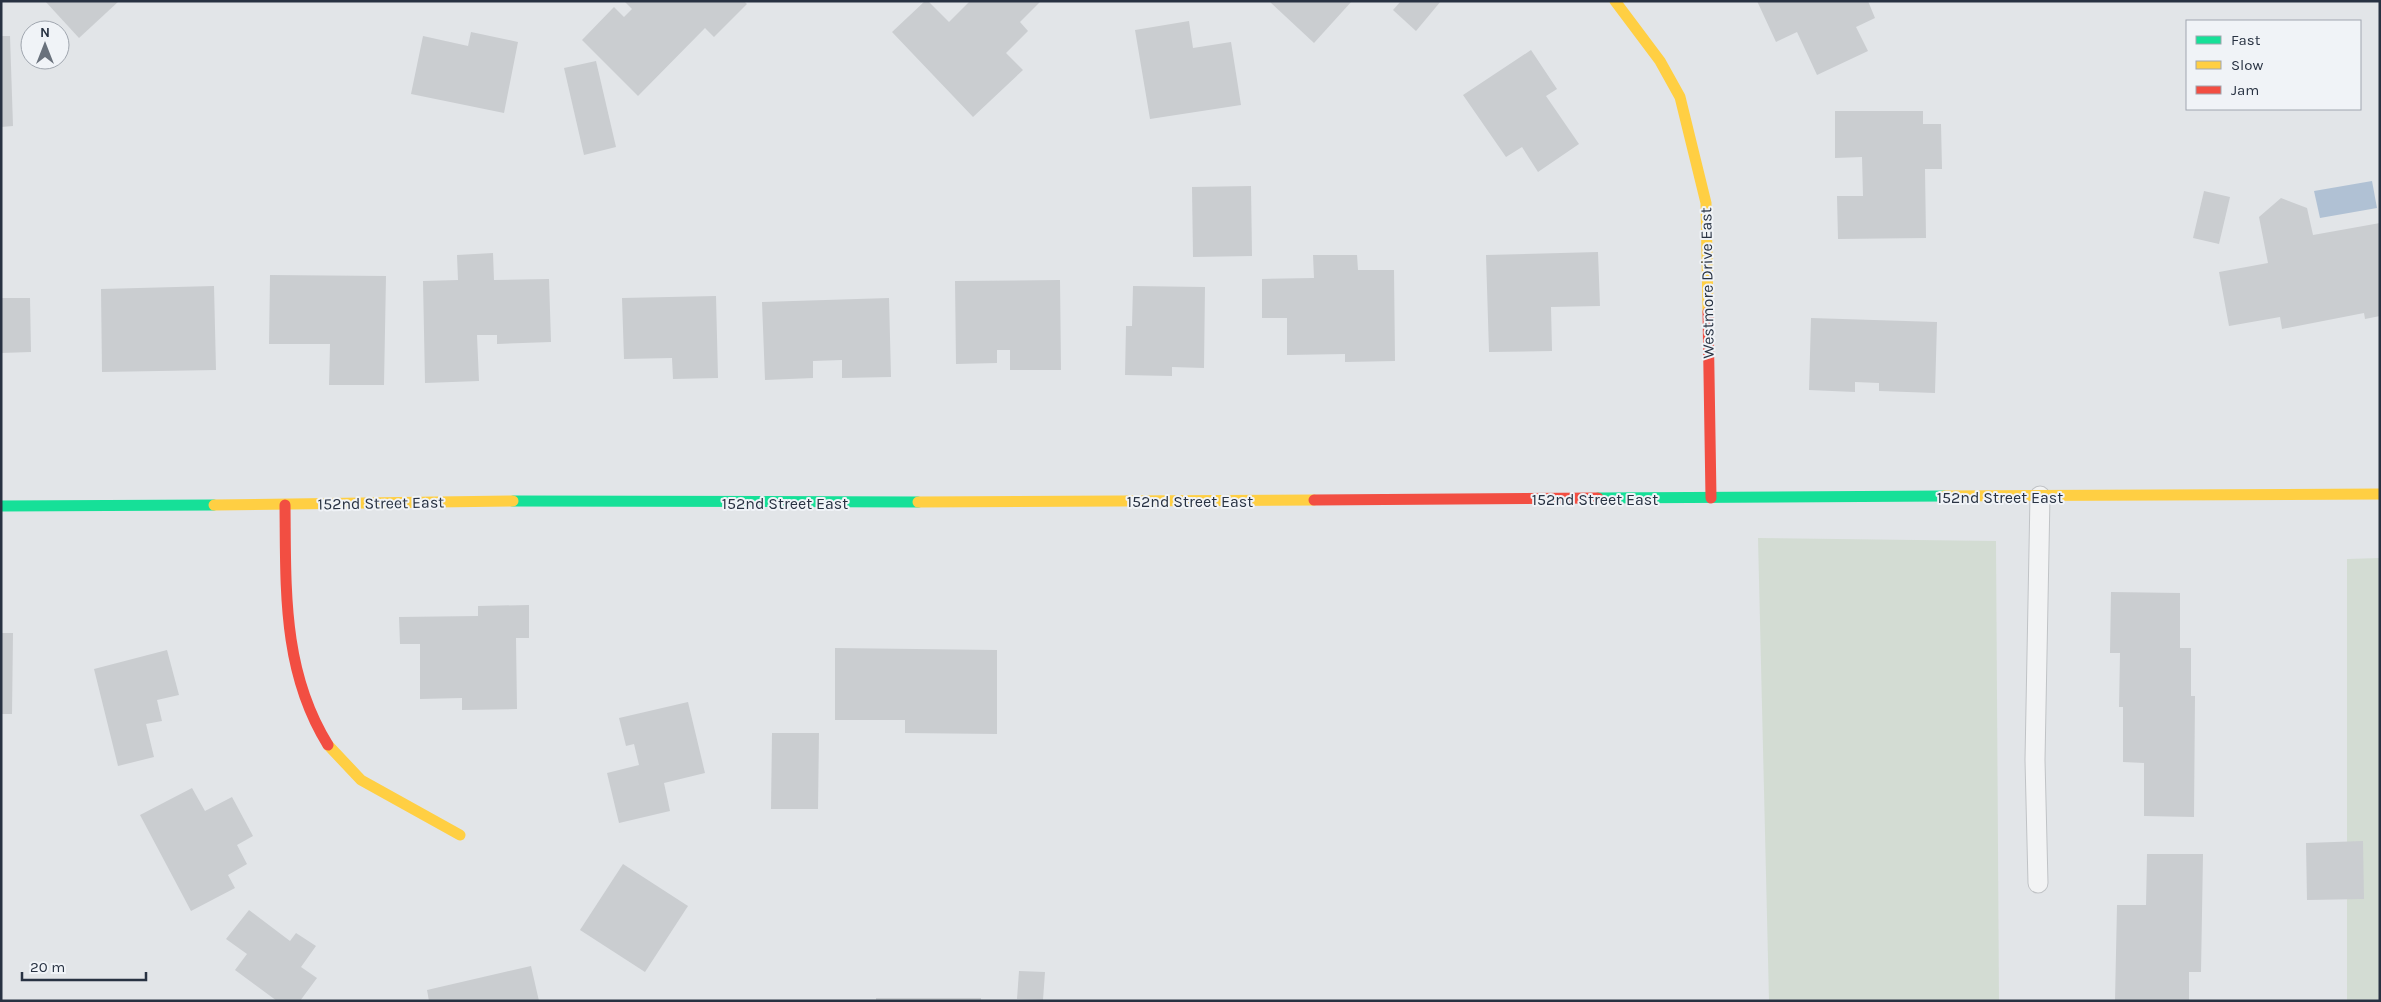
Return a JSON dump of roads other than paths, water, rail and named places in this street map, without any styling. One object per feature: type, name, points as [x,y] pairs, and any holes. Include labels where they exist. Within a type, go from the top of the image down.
[{"type":"main road","name":"Westmore Drive East","points":[[1616,1],[1660,61],[1680,97],[1706,203],[1711,498]]},
{"type":"main road","name":"152nd Street East","points":[[1,506],[285,505],[549,500],[792,503],[2380,494]]},
{"type":"main road","points":[[285,505],[287,599],[291,643],[300,687],[314,722],[330,750],[358,778],[460,835]]},
{"type":"lane","points":[[2038,883],[2035,760],[2040,496]]},
{"type":"water","points":[[2372,181],[2377,208],[2320,218],[2314,191]]}]
